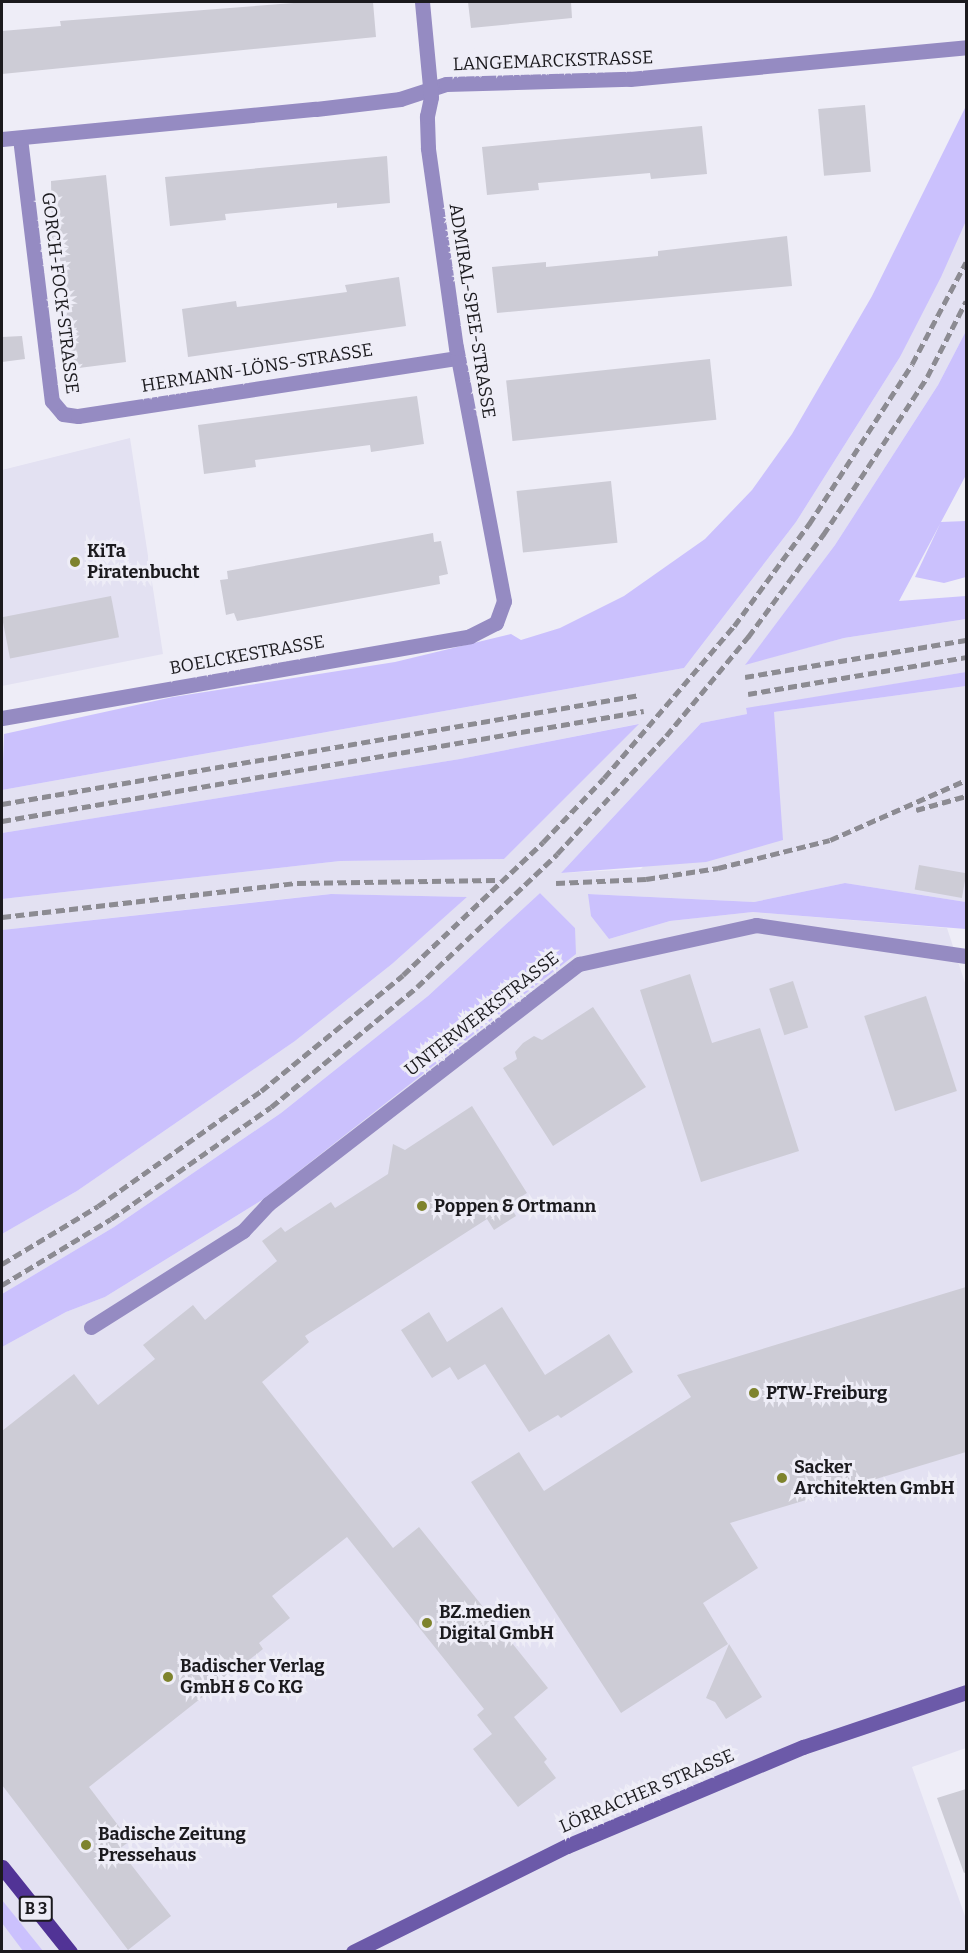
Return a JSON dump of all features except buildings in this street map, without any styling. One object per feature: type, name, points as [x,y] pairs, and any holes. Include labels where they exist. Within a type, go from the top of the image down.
[{"type":"main road","name":"B 3","points":[[2,1867],[70,1952]]},
{"type":"street","name":"ADMIRAL-SPEE-STRASSE","points":[[422,2],[430,91],[428,148],[458,358],[504,601],[496,623]]},
{"type":"street","name":"LANGEMARCKSTRASSE","points":[[2,139],[316,110],[430,91],[446,84],[630,79],[966,47]]},
{"type":"street","name":"GORCH-FOCK-STRASSE","points":[[20,138],[52,401],[63,414]]},
{"type":"street","name":"HERMANN-LÖNS-STRASSE","points":[[63,414],[78,416],[458,358]]},
{"type":"street","name":"BOELCKESTRASSE","points":[[2,718],[470,636],[496,623]]},
{"type":"street","name":"UNTERWERKSTRASSE","points":[[91,1327],[243,1231],[268,1204],[579,964],[756,925],[966,956]]},
{"type":"street","name":"LÖRRACHER STRASSE","points":[[354,1952],[567,1846],[803,1747],[966,1692]]},
{"type":"shaded area","points":[[966,106],[966,221],[941,277],[900,357],[796,522],[684,668],[2,790],[4,734],[173,697],[395,662],[511,634],[521,640],[560,628],[624,596],[705,539],[752,490],[792,434],[872,296]]},
{"type":"shaded area","points":[[966,221],[966,331],[938,385],[835,545],[746,664],[844,638],[966,619],[966,672],[746,709],[747,714],[701,723],[561,873],[641,869],[774,712],[966,686],[966,902],[845,883],[754,902],[589,894],[609,939],[670,921],[753,912],[947,928],[966,986],[966,1748],[912,1767],[966,1919],[966,1951],[2,1951],[2,1347],[66,1312],[105,1297],[262,1200],[575,928],[540,893],[428,996],[281,1113],[114,1227],[2,1294],[2,1234],[77,1191],[295,1041],[392,964],[467,897],[330,894],[2,930],[2,899],[340,861],[504,859],[638,724],[460,759],[2,833],[2,790],[684,668],[796,522],[900,357]]},
{"type":"shaded area","points":[[966,331],[966,475],[941,522],[966,521],[966,577],[944,583],[915,577],[940,524],[899,601],[966,596],[966,619],[844,638],[745,665],[835,545],[938,385]]},
{"type":"shaded area","name":"KiTa Piratenbucht","points":[[130,438],[163,654],[2,686],[2,470]]},
{"type":"shaded area","points":[[966,672],[966,686],[774,712],[783,840],[706,862],[561,873],[701,723],[747,714],[746,708]]},
{"type":"shaded area","points":[[639,724],[504,859],[340,861],[2,899],[2,833],[460,759]]},
{"type":"shaded area","points":[[845,883],[966,902],[966,929],[753,912],[670,921],[609,939],[591,916],[588,894],[754,902]]},
{"type":"shaded area","points":[[540,893],[575,928],[576,954],[262,1200],[105,1297],[66,1312],[2,1347],[2,1294],[114,1227],[281,1113],[428,996]]},
{"type":"shaded area","points":[[331,894],[467,897],[392,964],[295,1041],[77,1191],[2,1234],[2,930]]},
{"type":"shaded area","points":[[2,1900],[43,1951],[23,1951],[2,1923]]},
{"type":"railway","points":[[2,1264],[98,1206],[261,1091],[403,975],[543,842],[604,778],[734,626],[809,524],[912,364],[966,262]]},
{"type":"railway","points":[[2,1285],[111,1219],[271,1107],[417,987],[557,854],[666,736],[748,637],[823,535],[927,377],[966,301]]},
{"type":"railway","points":[[745,677],[966,640]]},
{"type":"railway","points":[[748,694],[966,657]]},
{"type":"railway","points":[[2,804],[640,695]]},
{"type":"railway","points":[[2,821],[644,711]]},
{"type":"railway","points":[[556,883],[646,879],[718,868],[830,840],[966,780]]},
{"type":"railway","points":[[916,810],[966,796]]},
{"type":"railway","points":[[2,917],[297,883],[495,880]]},
{"type":"place","name":"KiTa Piratenbucht","points":[[75,562]]},
{"type":"place","name":"Poppen & Ortmann","points":[[422,1206]]},
{"type":"place","name":"PTW-Freiburg","points":[[754,1393]]},
{"type":"place","name":"Sacker Architekten GmbH","points":[[782,1478]]},
{"type":"place","name":"BZ.medien Digital GmbH","points":[[427,1623]]},
{"type":"place","name":"Badischer Verlag GmbH & Co KG","points":[[168,1677]]},
{"type":"place","name":"Badische Zeitung Pressehaus","points":[[86,1845]]}]
